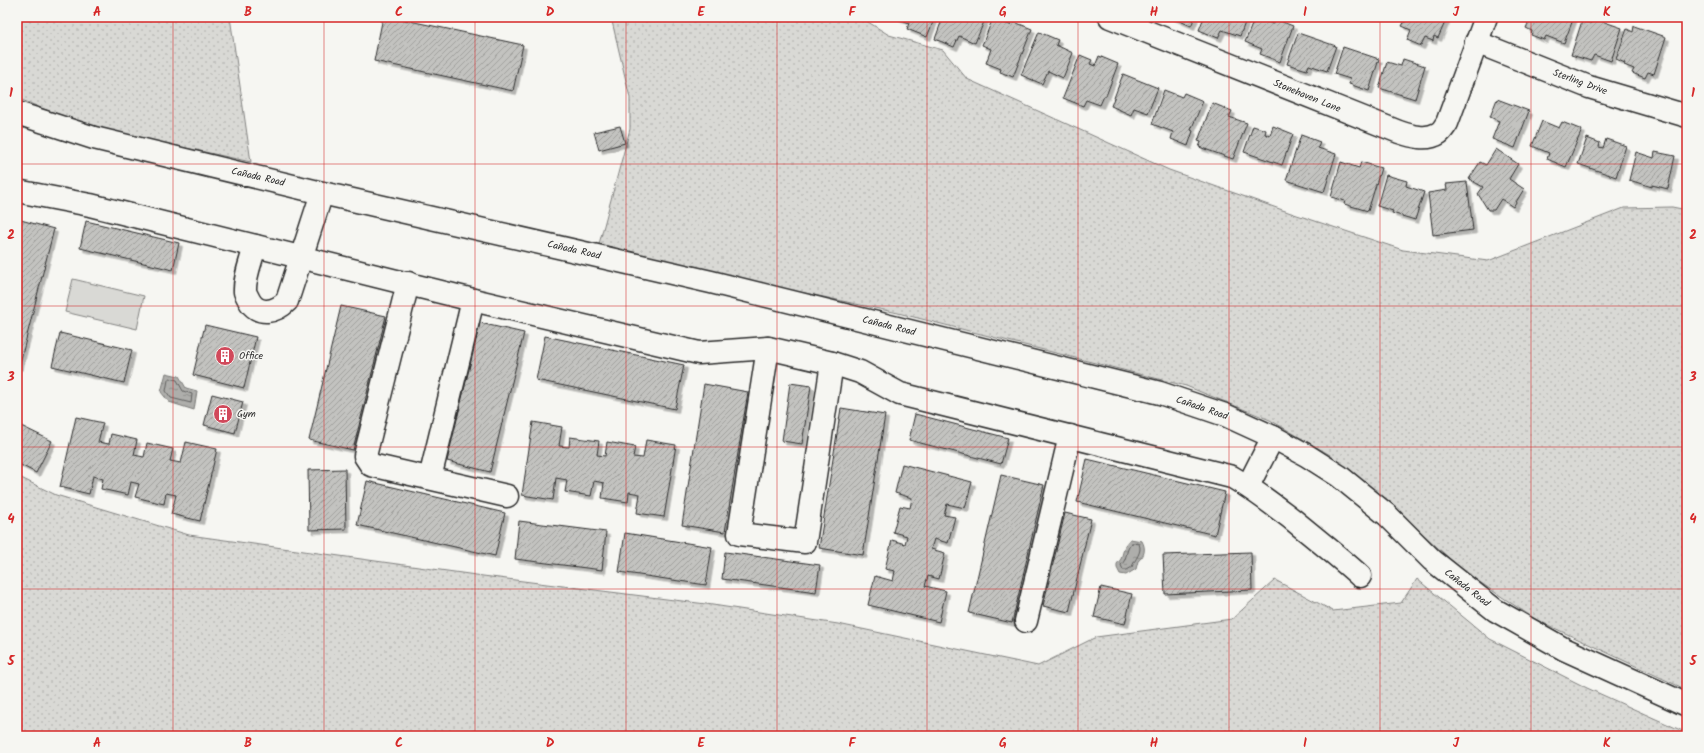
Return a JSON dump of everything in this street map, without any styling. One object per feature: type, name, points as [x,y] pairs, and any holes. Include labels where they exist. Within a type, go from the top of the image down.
[{"type":"street","name":"Stonehaven Lane","points":[[1110,17],[1414,137],[1428,137],[1439,133],[1447,123],[1486,17]]},
{"type":"street","name":"Sterling Drive","points":[[1476,42],[1590,87],[1687,116]]},
{"type":"street","name":"Cañada Road","points":[[17,113],[94,138],[711,282],[1160,393],[1225,415],[1273,437],[1306,455],[1339,476],[1387,515],[1432,560],[1495,610],[1564,649],[1687,705]]},
{"type":"street","points":[[17,190],[90,205],[472,300],[699,353],[768,348],[832,363],[860,372],[900,394],[1232,477],[1248,486],[1335,553],[1360,576]]},
{"type":"street","points":[[256,246],[247,278],[245,292],[251,305],[261,311],[271,311],[280,308],[288,301],[322,192]]},
{"type":"street","points":[[408,283],[365,456],[371,466],[508,496]]},
{"type":"street","points":[[430,478],[472,300]]},
{"type":"street","points":[[768,348],[739,534],[805,542],[832,363]]},
{"type":"street","points":[[1026,621],[1070,436]]},
{"type":"street","points":[[1248,486],[1273,437]]},
{"type":"shaded area","points":[[17,17],[230,17],[251,162],[149,140],[73,121],[17,98]]},
{"type":"shaded area","points":[[611,17],[860,17],[889,35],[943,50],[967,79],[1169,170],[1291,213],[1403,250],[1488,261],[1624,208],[1672,207],[1687,210],[1687,690],[1535,619],[1463,571],[1399,512],[1330,455],[1270,420],[1186,386],[898,313],[730,277],[599,244],[630,129],[630,98]]},
{"type":"shaded area","points":[[73,279],[144,296],[137,329],[65,312]]},
{"type":"shaded area","points":[[17,476],[56,495],[189,535],[483,576],[706,604],[838,624],[1038,666],[1096,637],[1232,619],[1275,580],[1333,611],[1401,603],[1417,579],[1490,639],[1587,688],[1687,733],[1687,736],[17,736]]},
{"type":"water","points":[[166,373],[179,376],[186,388],[197,391],[194,410],[169,402],[161,392]]},
{"type":"water","points":[[1130,539],[1142,541],[1144,549],[1143,554],[1138,561],[1136,569],[1126,575],[1120,574],[1117,564],[1121,559],[1125,545]]},
{"type":"building","points":[[383,17],[391,17],[523,45],[513,91],[374,61]]},
{"type":"building","points":[[896,17],[935,17],[927,37],[907,29],[909,23]]},
{"type":"building","points":[[943,17],[986,17],[975,43],[959,36],[954,47],[935,39]]},
{"type":"building","points":[[1171,17],[1195,17],[1191,26]]},
{"type":"building","points":[[1204,17],[1247,17],[1240,36],[1222,30],[1218,38],[1199,30]]},
{"type":"building","points":[[1255,17],[1273,24],[1275,19],[1293,26],[1280,62],[1260,54],[1262,49],[1245,42]]},
{"type":"building","points":[[1407,17],[1440,17],[1446,20],[1438,38],[1434,36],[1433,41],[1425,38],[1421,46],[1407,40],[1411,30],[1402,26]]},
{"type":"building","points":[[1531,17],[1574,17],[1564,43],[1546,36],[1544,40],[1531,35],[1532,31],[1526,28]]},
{"type":"building","points":[[993,18],[1010,25],[1012,21],[1032,29],[1013,77],[1000,72],[1001,69],[986,63],[991,49],[982,45]]},
{"type":"building","points":[[1593,18],[1622,28],[1611,61],[1594,55],[1591,61],[1571,55],[1582,21],[1591,23]]},
{"type":"building","points":[[1634,26],[1666,37],[1654,74],[1648,72],[1645,78],[1632,73],[1634,69],[1624,65],[1625,63],[1616,59],[1627,29],[1633,32]]},
{"type":"building","points":[[1039,32],[1058,40],[1056,45],[1073,53],[1063,78],[1048,71],[1042,84],[1021,75]]},
{"type":"building","points":[[1298,33],[1336,46],[1327,71],[1309,65],[1307,70],[1287,64]]},
{"type":"building","points":[[1343,47],[1379,59],[1369,91],[1349,84],[1350,79],[1334,74]]},
{"type":"building","points":[[1080,55],[1092,60],[1090,64],[1095,66],[1099,56],[1118,64],[1106,96],[1104,96],[1100,105],[1086,100],[1083,106],[1063,98]]},
{"type":"building","points":[[1403,59],[1425,66],[1415,99],[1379,88],[1387,62],[1401,66]]},
{"type":"building","points":[[1123,74],[1158,88],[1148,113],[1134,108],[1131,115],[1111,106]]},
{"type":"building","points":[[1164,90],[1182,97],[1184,93],[1203,101],[1191,130],[1193,131],[1188,146],[1171,139],[1173,132],[1152,124]]},
{"type":"building","points":[[1497,99],[1529,111],[1515,148],[1492,139],[1499,121],[1490,117]]},
{"type":"building","points":[[1212,103],[1232,111],[1229,117],[1247,123],[1233,159],[1199,147],[1201,142],[1198,141]]},
{"type":"building","points":[[1542,121],[1559,128],[1562,122],[1582,130],[1566,167],[1547,159],[1549,153],[1532,146]]},
{"type":"building","points":[[620,126],[625,143],[599,150],[594,132]]},
{"type":"building","points":[[1253,126],[1266,130],[1265,134],[1270,136],[1273,126],[1293,134],[1282,165],[1244,152]]},
{"type":"building","points":[[1301,135],[1320,142],[1318,148],[1336,154],[1324,192],[1286,180]]},
{"type":"building","points":[[1587,138],[1600,143],[1599,147],[1603,148],[1606,139],[1626,146],[1616,177],[1578,164]]},
{"type":"building","points":[[1496,149],[1518,164],[1509,179],[1524,189],[1513,207],[1501,199],[1494,210],[1488,210],[1478,194],[1483,187],[1469,179],[1480,162],[1486,165]]},
{"type":"building","points":[[1636,152],[1654,158],[1655,152],[1675,156],[1668,189],[1652,185],[1652,187],[1629,180]]},
{"type":"building","points":[[1341,162],[1359,168],[1361,162],[1381,168],[1368,211],[1344,204],[1345,201],[1331,197]]},
{"type":"building","points":[[1386,175],[1407,181],[1406,186],[1424,192],[1415,220],[1392,213],[1393,211],[1377,206]]},
{"type":"building","points":[[1467,182],[1473,230],[1433,235],[1428,193],[1447,190],[1446,184]]},
{"type":"building","points":[[17,219],[54,229],[19,367],[17,366]]},
{"type":"building","points":[[86,221],[179,243],[173,270],[80,248]]},
{"type":"building","points":[[341,306],[386,316],[353,450],[309,440]]},
{"type":"building","points":[[480,323],[524,333],[490,472],[447,461]]},
{"type":"building","name":"Office","points":[[205,325],[256,337],[244,388],[193,375]]},
{"type":"building","points":[[60,333],[132,350],[124,383],[52,366]]},
{"type":"building","points":[[545,336],[684,365],[675,409],[536,380]]},
{"type":"building","points":[[790,383],[811,386],[802,444],[782,441]]},
{"type":"building","points":[[704,384],[748,392],[725,532],[682,525]]},
{"type":"building","name":"Gym","points":[[212,394],[243,402],[235,433],[204,425]]},
{"type":"building","points":[[841,408],[885,415],[863,555],[819,548]]},
{"type":"building","points":[[915,414],[1008,438],[1001,464],[909,440]]},
{"type":"building","points":[[76,417],[103,423],[98,442],[109,444],[111,434],[137,440],[134,455],[144,457],[147,443],[173,449],[170,461],[181,463],[186,442],[217,449],[200,521],[171,514],[176,495],[166,493],[164,504],[135,497],[139,484],[131,482],[128,495],[101,489],[103,479],[93,476],[89,494],[60,487]]},
{"type":"building","points":[[533,422],[562,427],[559,446],[569,447],[570,437],[599,441],[597,455],[605,456],[607,442],[635,447],[633,457],[643,458],[646,440],[676,445],[664,517],[637,513],[640,494],[629,492],[628,502],[602,498],[604,483],[594,481],[591,496],[565,492],[567,480],[556,478],[553,500],[522,495]]},
{"type":"building","points":[[17,424],[52,441],[36,473],[17,463]]},
{"type":"building","points":[[1087,459],[1225,492],[1215,535],[1077,502]]},
{"type":"building","points":[[902,464],[972,482],[965,508],[947,504],[944,515],[955,517],[948,543],[934,539],[931,549],[945,553],[939,579],[928,576],[925,586],[946,591],[939,622],[868,605],[875,576],[893,581],[895,571],[885,569],[892,540],[905,544],[907,536],[893,532],[900,506],[910,508],[912,498],[895,493]]},
{"type":"building","points":[[345,469],[346,529],[309,530],[308,470]]},
{"type":"building","points":[[1001,475],[1044,485],[1012,623],[969,613]]},
{"type":"building","points":[[367,481],[505,513],[495,556],[357,525]]},
{"type":"building","points":[[1065,513],[1091,519],[1069,612],[1043,606]]},
{"type":"building","points":[[519,521],[606,532],[602,570],[515,559]]},
{"type":"building","points":[[625,533],[712,547],[706,585],[619,572]]},
{"type":"building","points":[[725,552],[820,565],[816,592],[722,579]]},
{"type":"building","points":[[1251,552],[1252,590],[1165,594],[1163,555]]},
{"type":"building","points":[[1101,587],[1132,594],[1125,624],[1094,617]]},
{"type":"place","name":"Office","points":[[225,356]]},
{"type":"place","name":"Gym","points":[[223,414]]}]
